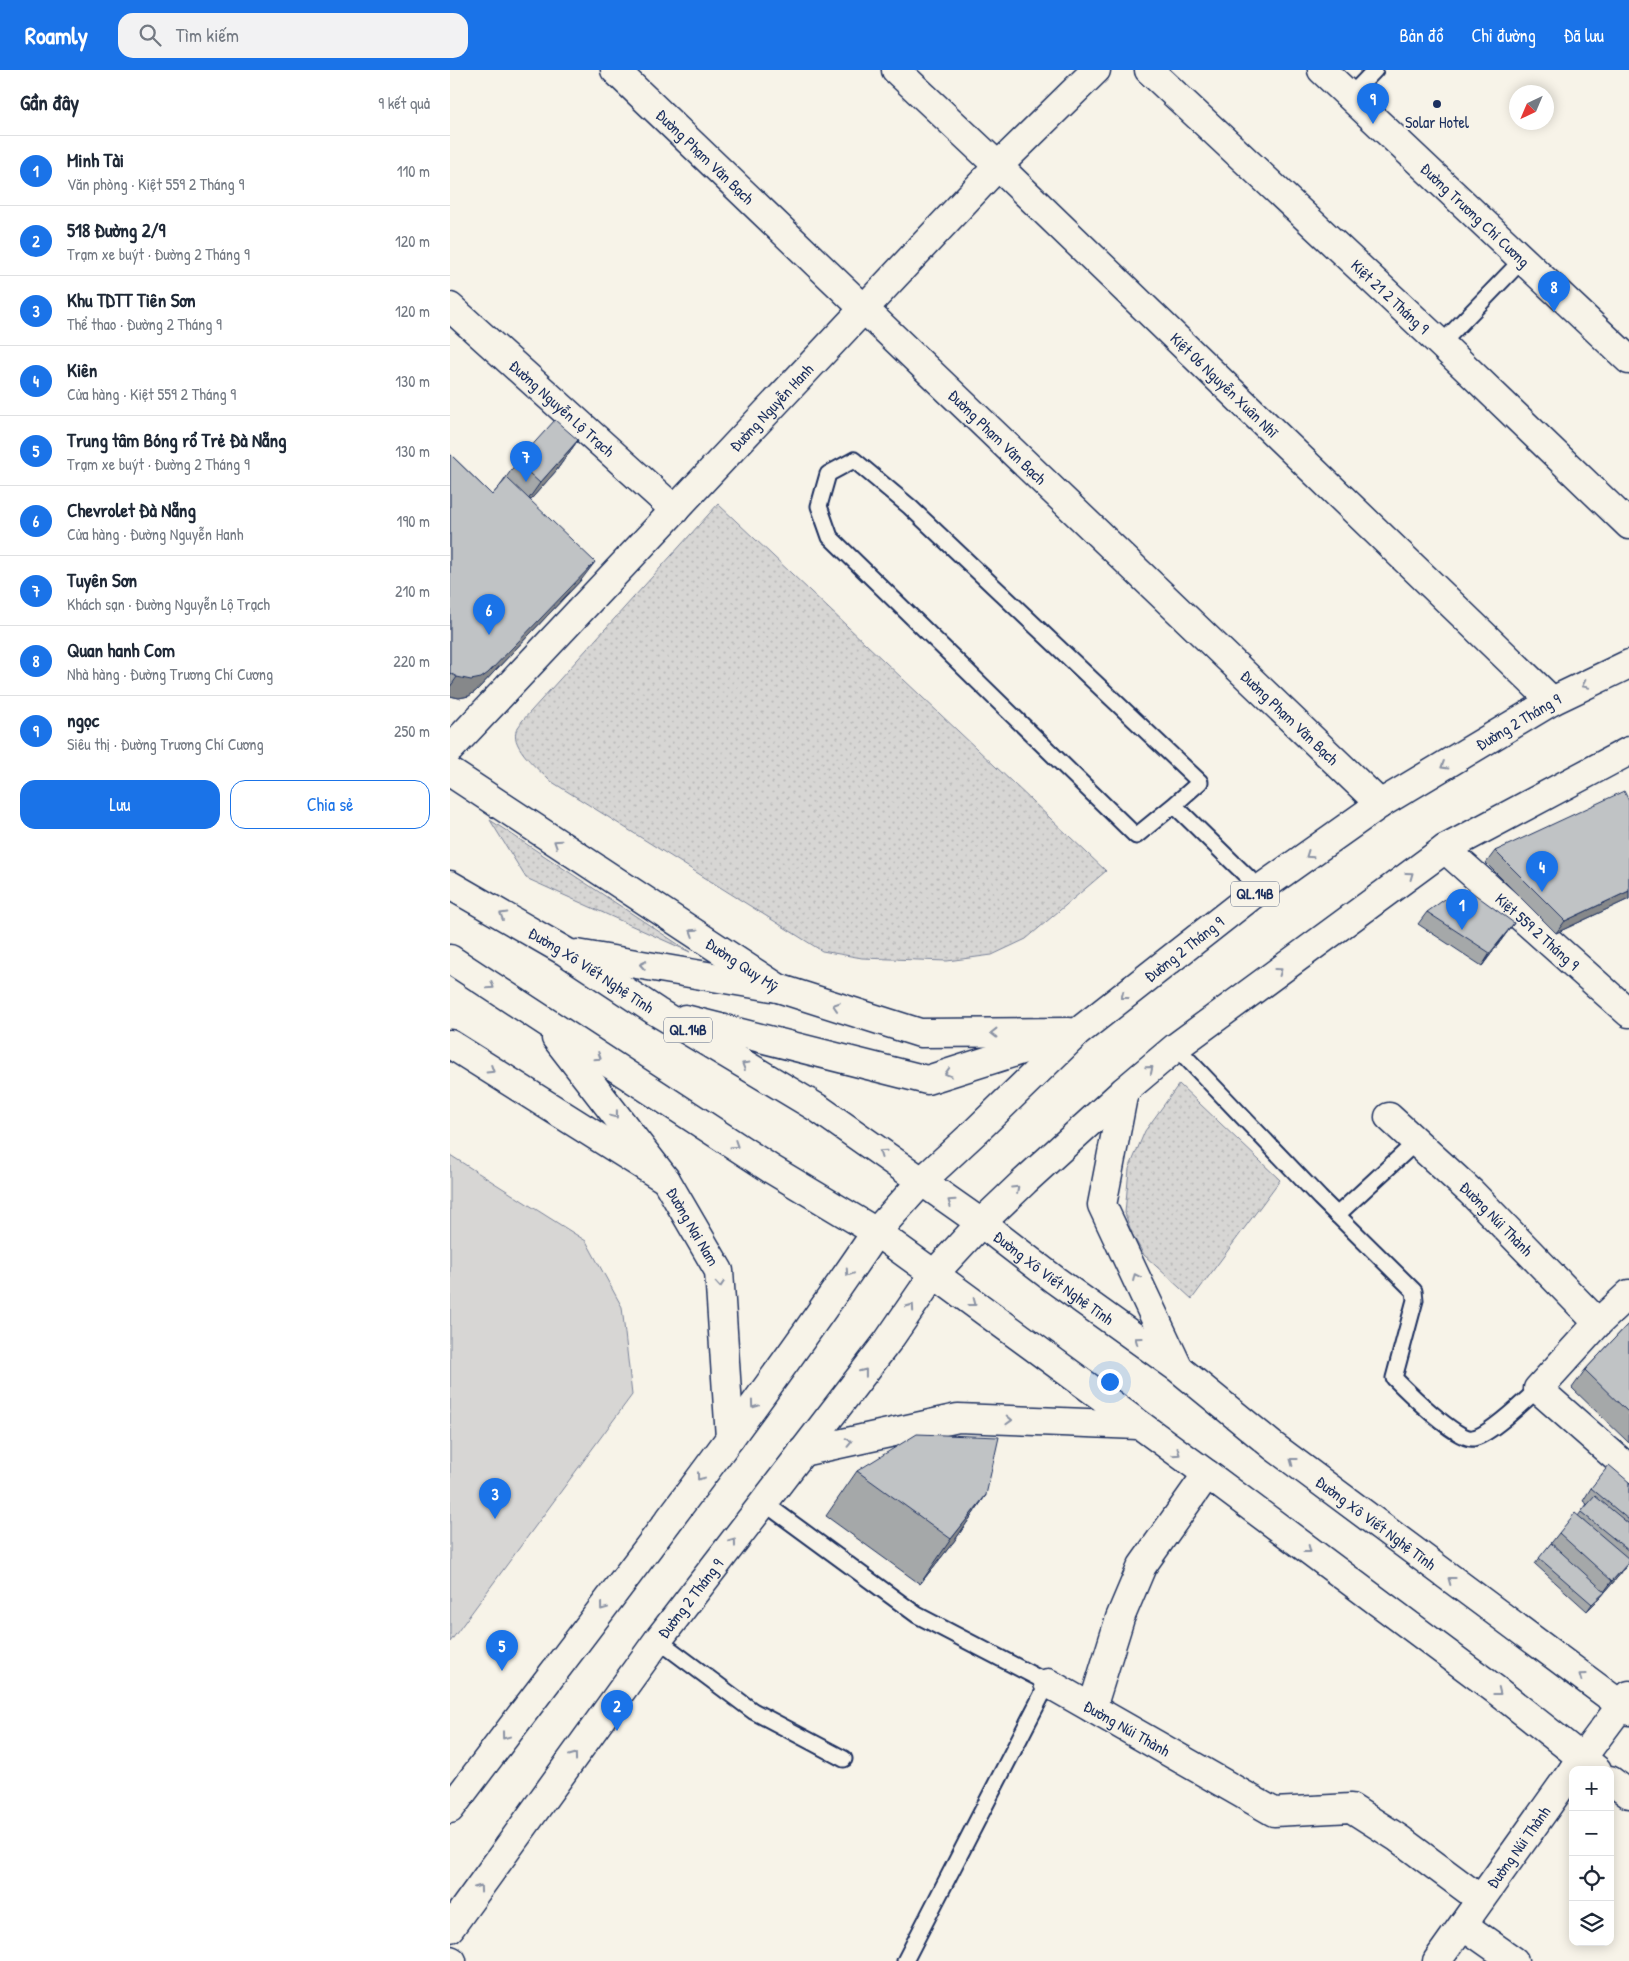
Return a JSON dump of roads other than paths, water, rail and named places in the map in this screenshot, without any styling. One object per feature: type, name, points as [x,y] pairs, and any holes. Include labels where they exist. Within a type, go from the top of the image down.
[{"type":"main road","name":"Đường Phạm Văn Bạch","points":[[615,70],[1380,804]]},
{"type":"main road","name":"Kiệt 06 Nguyễn Xuân Nhĩ","points":[[896,70],[998,166],[1552,701]]},
{"type":"main road","name":"Đường Nguyễn Hanh","points":[[450,749],[998,166],[1096,70]]},
{"type":"main road","name":"Kiệt 21 2 Tháng 9","points":[[1149,70],[1441,344],[1629,525]]},
{"type":"main road","name":"Đường Trương Chí Cương","points":[[1322,70],[1629,360]]},
{"type":"main road","name":"Đường Nguyễn Lộ Trạch","points":[[450,307],[675,510]]},
{"type":"main road","name":"Đường 2 Tháng 9","points":[[922,1181],[1078,1032],[1260,889],[1380,804],[1552,701],[1629,664]]},
{"type":"main road","points":[[980,1223],[1176,1046],[1446,849],[1629,751]]},
{"type":"main road","name":"Đường Quy Mỹ","points":[[450,772],[778,988],[920,1033],[1078,1032]]},
{"type":"main road","name":"Kiệt 559 2 Tháng 9","points":[[1446,849],[1629,1012]]},
{"type":"main road","name":"Đường Xô Viết Nghệ Tĩnh","points":[[450,885],[566,952],[658,1012],[819,1109],[922,1181],[1054,1280],[1179,1369],[1272,1446],[1626,1704]]},
{"type":"main road","points":[[566,952],[778,988]]},
{"type":"main road","points":[[450,959],[770,1169],[876,1232],[1206,1474],[1489,1685],[1580,1766]]},
{"type":"main road","points":[[658,1012],[927,1080],[1078,1032]]},
{"type":"main road","points":[[543,1021],[666,1180]]},
{"type":"main road","name":"Đường Nại Nam","points":[[450,1044],[666,1180],[719,1272],[730,1438]]},
{"type":"main road","points":[[1124,1091],[1102,1205],[1179,1369]]},
{"type":"main road","name":"Đường Núi Thành","points":[[1389,1117],[1471,1192],[1598,1323]]},
{"type":"main road","name":"QL.14B","points":[[876,1232],[922,1181]]},
{"type":"main road","name":"Đường 2 Tháng 9","points":[[450,1928],[658,1640],[888,1341],[934,1274],[980,1223]]},
{"type":"main road","points":[[450,1809],[730,1438],[831,1299],[876,1232]]},
{"type":"main road","points":[[1629,1294],[1598,1323],[1538,1389],[1629,1469]]},
{"type":"main road","points":[[802,1452],[958,1418],[1138,1425]]},
{"type":"main road","points":[[1092,1708],[1120,1618],[1142,1566],[1206,1474]]},
{"type":"main road","name":"Đường Núi Thành","points":[[1048,1683],[1274,1812],[1351,1808],[1398,1838],[1480,1899]]},
{"type":"main road","name":"Đường Núi Thành","points":[[1582,1766],[1626,1704]]},
{"type":"main road","name":"Đường Núi Thành","points":[[1437,1961],[1480,1899],[1569,1783]]},
{"type":"main road","points":[[1614,1783],[1629,1794]]},
{"type":"main road","points":[[1463,1925],[1514,1961]]},
{"type":"lane","points":[[1350,96],[1375,70]]},
{"type":"lane","points":[[1441,344],[1522,260]]},
{"type":"lane","points":[[854,460],[917,513],[1200,782],[1174,805],[1136,836],[830,537],[818,506],[828,474],[854,460]]},
{"type":"lane","points":[[1174,805],[1260,889]]},
{"type":"lane","points":[[1176,1046],[1414,1292],[1415,1300],[1394,1378],[1426,1409],[1463,1437],[1472,1439],[1487,1431],[1538,1389]]},
{"type":"lane","points":[[1337,1214],[1416,1142]]},
{"type":"lane","points":[[763,1502],[917,1615],[1048,1683],[905,1961]]},
{"type":"lane","points":[[658,1640],[753,1711],[844,1759]]},
{"type":"place","name":"Solar Hotel","points":[[1437,104]]},
{"type":"place","name":"ngọc","points":[[1373,124]]},
{"type":"place","name":"Quan hanh Com","points":[[1554,312]]},
{"type":"place","name":"Tuyên Sơn","points":[[526,482]]},
{"type":"place","name":"Chevrolet Đà Nẵng","points":[[489,635]]},
{"type":"place","name":"Kiên","points":[[1542,892]]},
{"type":"place","name":"Minh Tài","points":[[1462,930]]},
{"type":"place","name":"Khu TDTT Tiên Sơn","points":[[495,1519]]},
{"type":"place","name":"Trung tâm Bóng rổ Trẻ Đà Nẵng","points":[[502,1671]]},
{"type":"place","name":"518 Đường 2/9","points":[[617,1731]]}]
